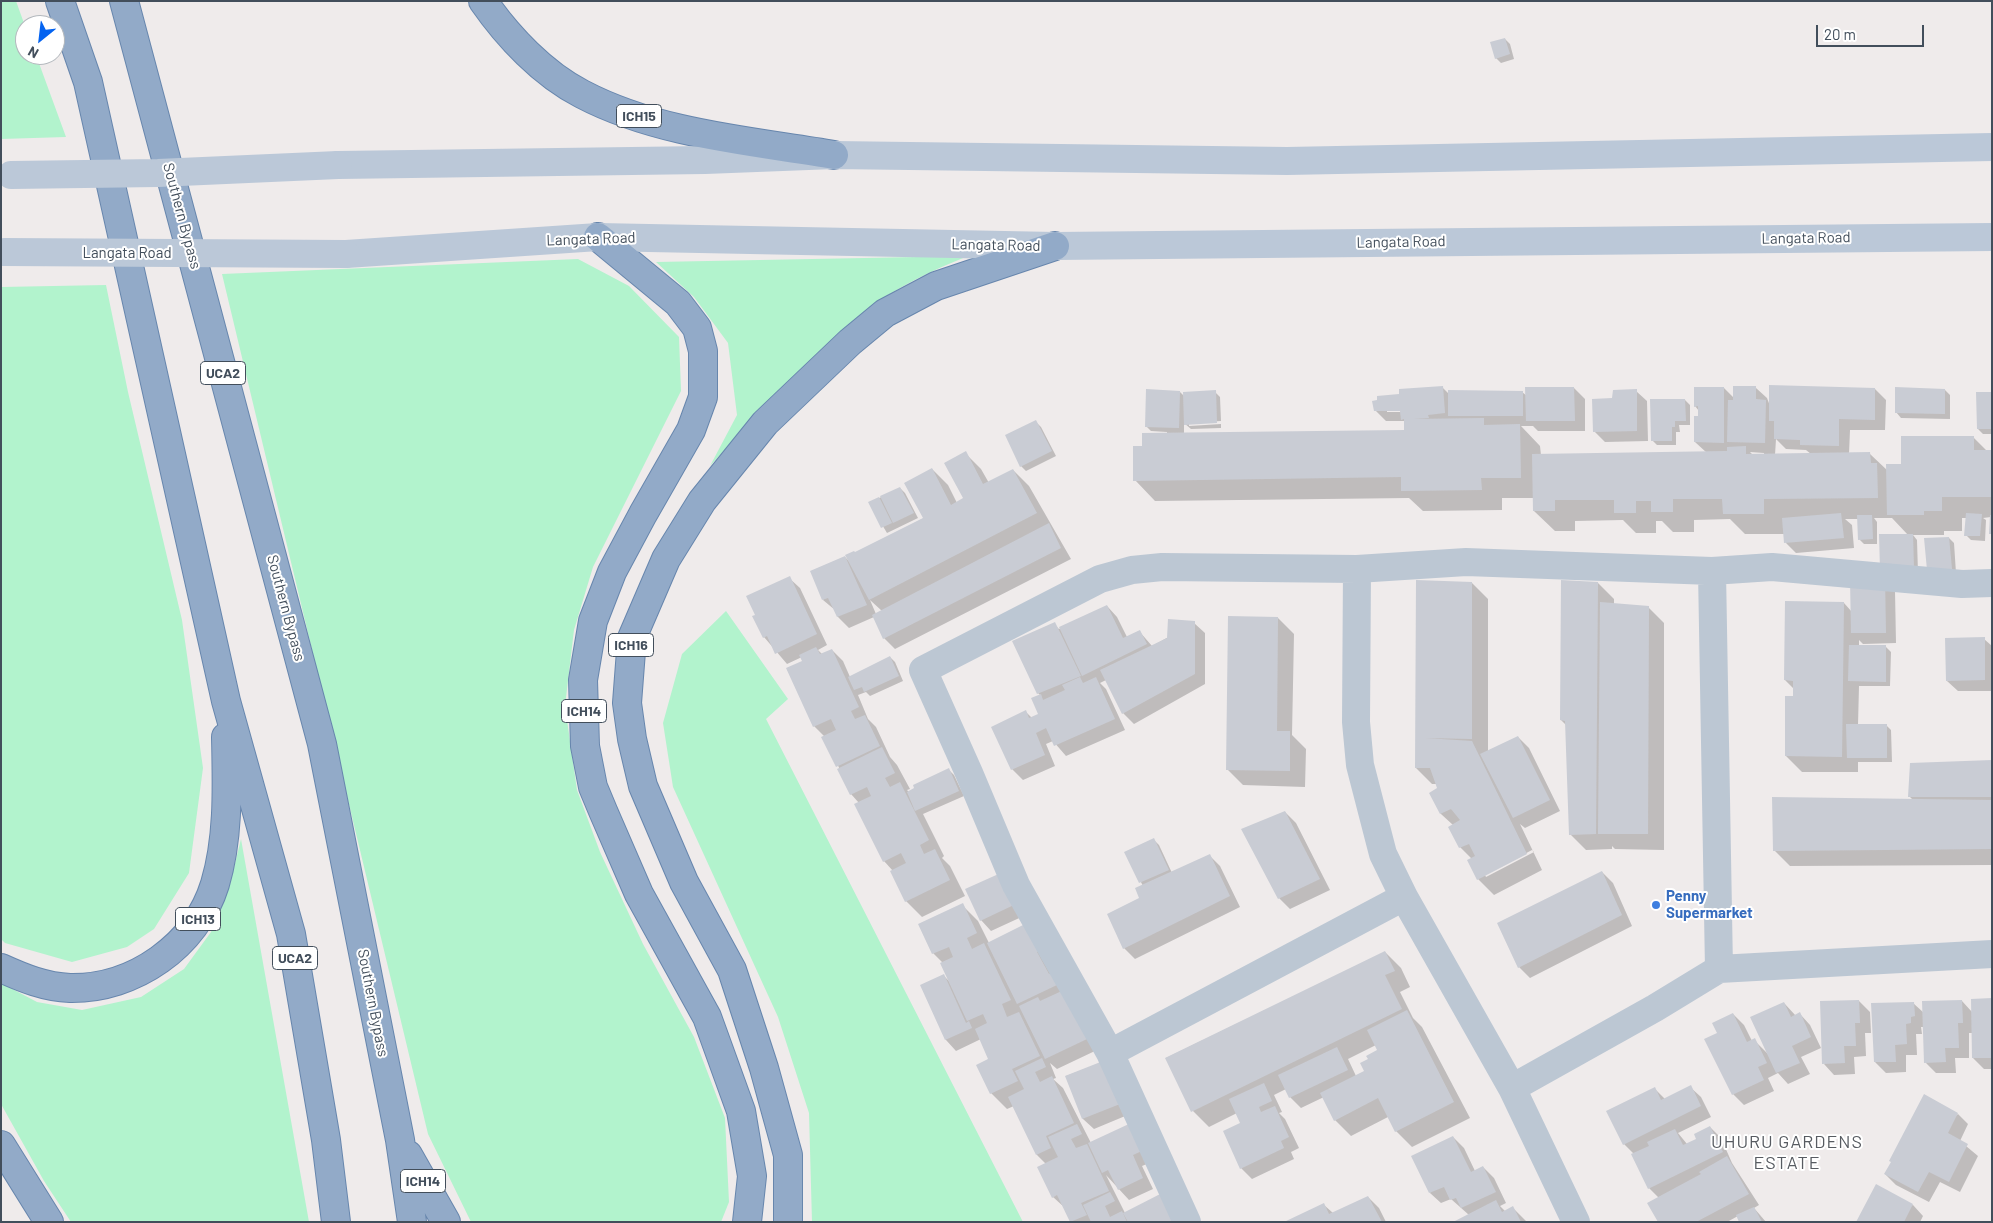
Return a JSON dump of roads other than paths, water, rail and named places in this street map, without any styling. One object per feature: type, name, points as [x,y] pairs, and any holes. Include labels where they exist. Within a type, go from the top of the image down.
[{"type":"highway","name":"UCA2","points":[[60,1],[88,82],[226,701],[290,934],[326,1140],[336,1222]]},
{"type":"highway","name":"Southern Bypass","points":[[124,1],[322,744],[400,1140],[412,1222]]},
{"type":"highway","name":"ICH15","points":[[483,1],[513,39],[555,77],[582,94],[624,112],[685,129],[834,156]]},
{"type":"highway","name":"ICH14","points":[[598,237],[678,303],[697,328],[703,352],[702,397],[691,430],[642,514],[612,572],[593,621],[583,680],[585,746],[593,786],[603,811],[639,894],[707,1017],[741,1111],[752,1176],[747,1222]]},
{"type":"highway","name":"ICH16","points":[[788,1222],[788,1155],[764,1068],[732,970],[684,882],[643,786],[632,739],[627,702],[632,638],[666,559],[702,501],[765,423],[823,367],[885,313],[936,286],[990,270],[1055,246]]},
{"type":"highway","name":"ICH13","points":[[1,968],[41,984],[70,988],[100,985],[141,972],[159,961],[181,940],[201,915],[214,885],[222,849],[227,806],[226,701]]},
{"type":"highway","name":"ICH14","points":[[400,1140],[446,1222]]},
{"type":"highway","points":[[1,1145],[49,1222]]},
{"type":"main road","points":[[6,175],[158,173],[338,165],[834,156],[1287,161],[1992,147]]},
{"type":"main road","name":"Langata Road","points":[[3,252],[346,254],[598,237],[1055,246],[1992,237]]},
{"type":"street","points":[[1186,1222],[1110,1053],[1016,886],[969,773],[923,670],[1100,579],[1132,570],[1162,567],[1357,569],[1466,562],[1712,571],[1772,567],[1962,584],[1992,583]]},
{"type":"street","points":[[1357,569],[1356,722],[1360,766],[1382,854],[1404,897],[1512,1088],[1576,1222]]},
{"type":"street","points":[[1712,571],[1719,969]]},
{"type":"street","points":[[1110,1053],[1404,897]]},
{"type":"street","points":[[1512,1088],[1656,1008],[1719,969],[1992,954]]},
{"type":"place","name":"Penny Supermarket","points":[[1656,905]]},
{"type":"district","name":"UHURU GARDENS ESTATE","points":[[1787,1152]]}]
